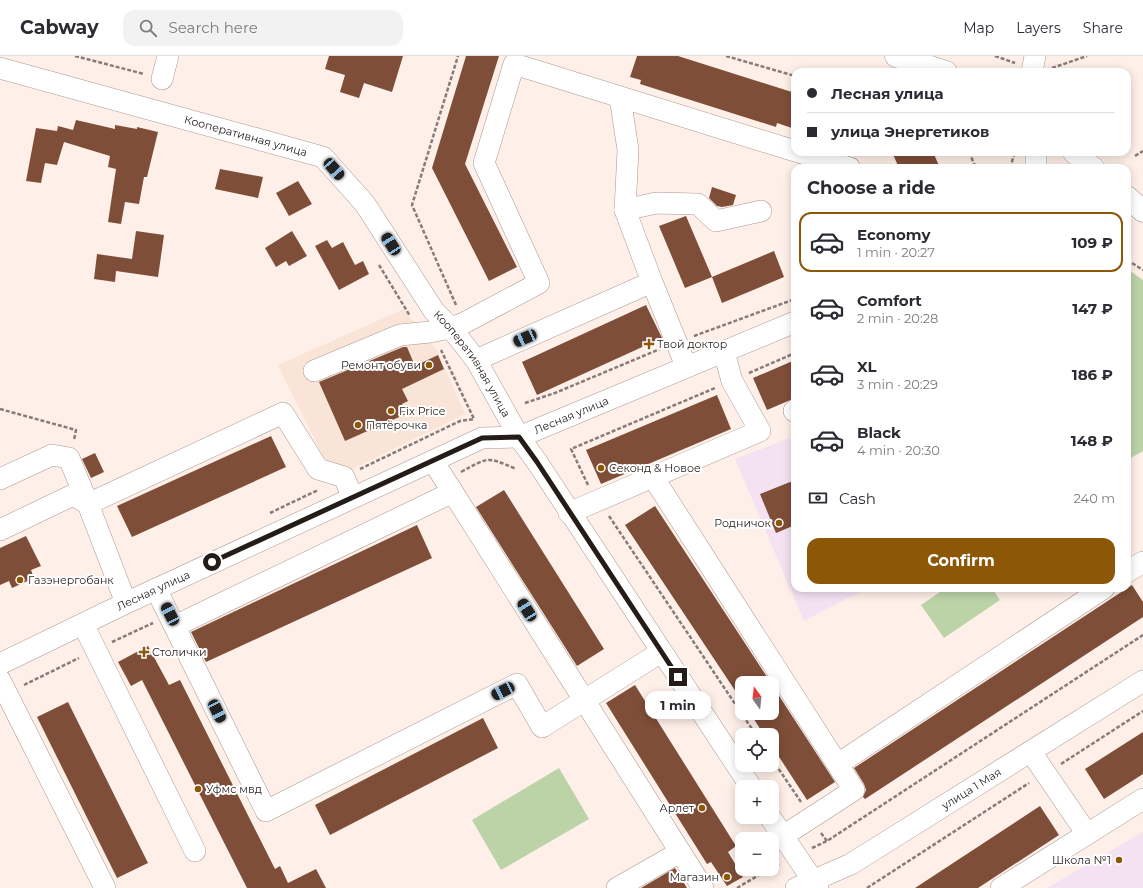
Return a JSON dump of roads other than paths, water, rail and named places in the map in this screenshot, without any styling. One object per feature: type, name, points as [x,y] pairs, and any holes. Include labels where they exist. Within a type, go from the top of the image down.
[{"type":"main road","points":[[896,56],[934,68]]},
{"type":"main road","points":[[1131,200],[1143,211]]},
{"type":"street","points":[[162,78],[168,56]]},
{"type":"street","points":[[314,371],[400,335],[430,332],[458,325],[538,283],[484,164],[514,64],[791,150]]},
{"type":"street","name":"Кооперативная улица","points":[[0,68],[323,157],[365,204],[434,311],[458,325],[519,437],[746,780]]},
{"type":"street","points":[[620,96],[628,150],[625,210],[686,366]]},
{"type":"street","points":[[812,156],[837,164]]},
{"type":"street","points":[[625,210],[656,203],[698,204],[716,221],[761,211]]},
{"type":"street","points":[[476,360],[652,282]]},
{"type":"street","name":"Лесная улица","points":[[0,664],[156,588],[352,496],[482,438],[519,437],[686,366],[724,352],[791,324]]},
{"type":"street","points":[[569,513],[760,431],[732,381],[724,352]]},
{"type":"street","points":[[88,504],[283,413],[318,468],[344,478],[352,496]]},
{"type":"street","points":[[0,479],[52,455],[70,458],[126,603]]},
{"type":"street","points":[[433,461],[704,888]]},
{"type":"street","points":[[653,477],[854,790],[783,836]]},
{"type":"street","points":[[175,626],[453,492]]},
{"type":"street","points":[[0,530],[73,495],[88,504]]},
{"type":"street","points":[[1131,570],[1143,562]]},
{"type":"street","points":[[156,588],[266,811],[517,684],[542,727],[661,652]]},
{"type":"street","points":[[838,764],[1098,592]]},
{"type":"street","points":[[83,624],[195,851]]},
{"type":"street","points":[[0,680],[5,704],[105,888]]},
{"type":"street","name":"улица 1 Мая","points":[[809,885],[851,864],[1143,682]]},
{"type":"street","points":[[1031,752],[1086,834]]},
{"type":"street","points":[[1001,888],[1143,799]]},
{"type":"street","points":[[775,824],[783,836],[809,885]]},
{"type":"street","points":[[617,888],[680,852]]},
{"type":"place","name":"Твой доктор","points":[[649,344]]},
{"type":"place","name":"Ремонт обуви","points":[[429,365]]},
{"type":"place","name":"Fix Price","points":[[391,411]]},
{"type":"place","name":"Пятёрочка","points":[[358,425]]},
{"type":"place","name":"Секонд & Новое","points":[[601,468]]},
{"type":"place","name":"Родничок","points":[[779,523]]},
{"type":"place","name":"Газэнергобанк","points":[[20,580]]},
{"type":"place","name":"Столички","points":[[144,652]]},
{"type":"place","name":"Уфмс мвд","points":[[198,789]]},
{"type":"place","name":"Арлет","points":[[702,808]]},
{"type":"place","name":"Школа №1","points":[[1119,860]]},
{"type":"place","name":"Магазин","points":[[727,877]]}]
